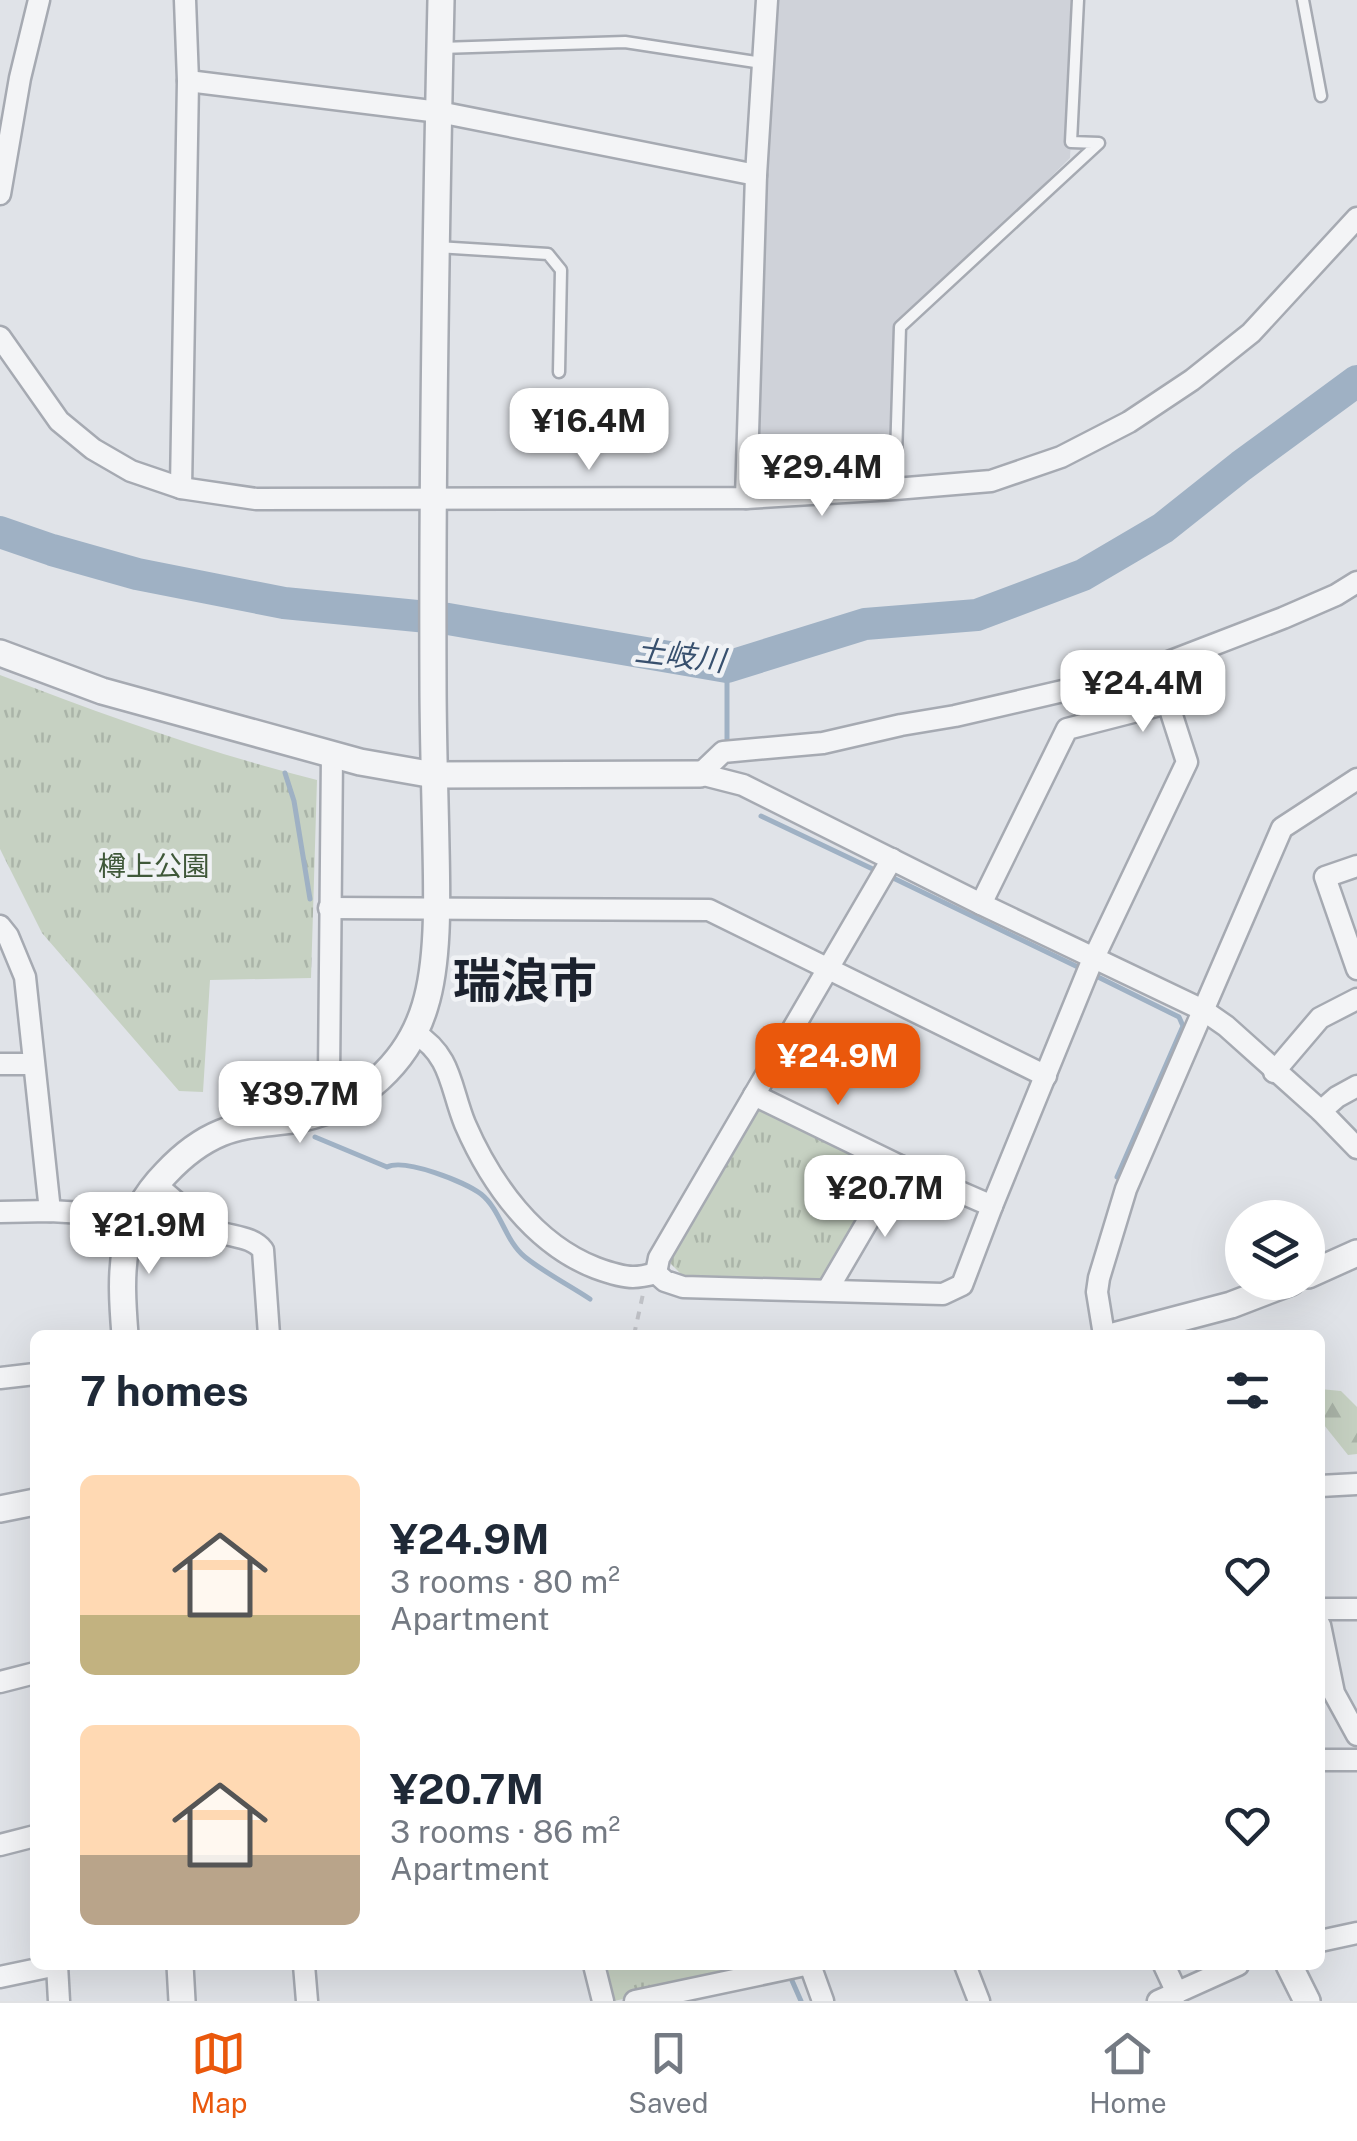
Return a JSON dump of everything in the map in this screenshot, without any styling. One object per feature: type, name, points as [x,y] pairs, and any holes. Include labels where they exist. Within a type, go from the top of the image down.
[{"type":"street","points":[[0,194],[20,78],[39,0]]},
{"type":"street","points":[[181,488],[188,81],[185,0]]},
{"type":"street","points":[[126,1330],[122,1274],[134,1216],[155,1184],[196,1147],[220,1133],[248,1125],[306,1118],[356,1096],[388,1070],[415,1033],[426,1002],[438,910],[432,499],[440,0]]},
{"type":"street","points":[[746,498],[756,174],[767,0]]},
{"type":"street","points":[[188,81],[439,112],[756,174]]},
{"type":"street","points":[[0,337],[59,421],[131,472],[181,488],[256,499],[746,498],[896,490],[991,481],[1061,458],[1130,422],[1251,333],[1357,218]]},
{"type":"street","points":[[700,774],[722,752],[822,743],[1106,681],[1166,663],[1284,618],[1357,582]]},
{"type":"street","points":[[0,653],[102,691],[332,754],[434,775],[700,774],[743,786],[887,869],[981,904],[1090,968],[1203,1010],[1226,1026],[1357,1148]]},
{"type":"street","points":[[415,1033],[440,1054],[466,1124],[508,1200],[541,1234],[574,1259],[606,1272],[632,1277],[652,1274],[682,1286],[942,1294],[962,1285],[1090,968],[1187,762],[1168,703],[1067,730],[981,904]]},
{"type":"street","points":[[330,1076],[332,754]]},
{"type":"street","points":[[1103,1330],[1098,1292],[1104,1254],[1126,1190],[1282,828],[1357,779]]},
{"type":"street","points":[[1357,866],[1325,877],[1357,970]]},
{"type":"street","points":[[652,1274],[887,869]]},
{"type":"street","points":[[329,908],[708,910],[1046,1076]]},
{"type":"street","points":[[0,926],[24,977],[50,1211]]},
{"type":"street","points":[[1274,1072],[1320,1018],[1357,999]]},
{"type":"street","points":[[0,1064],[33,1064]]},
{"type":"street","points":[[1320,1112],[1336,1097],[1357,1086]]},
{"type":"street","points":[[754,1095],[992,1206]]},
{"type":"street","points":[[828,1289],[900,1166]]},
{"type":"street","points":[[155,1184],[206,1225],[258,1244],[263,1250],[269,1330]]},
{"type":"street","points":[[0,1212],[134,1216]]},
{"type":"street","points":[[1325,1268],[1357,1254]]},
{"type":"street","points":[[1137,1330],[1244,1300]]},
{"type":"street","points":[[0,1378],[30,1375]]},
{"type":"street","points":[[1325,1486],[1357,1484]]},
{"type":"street","points":[[0,1510],[30,1503]]},
{"type":"street","points":[[1325,1609],[1357,1609]]},
{"type":"street","points":[[1325,1649],[1334,1693],[1357,1735]]},
{"type":"street","points":[[0,1682],[30,1674]]},
{"type":"street","points":[[1325,1760],[1357,1760]]},
{"type":"street","points":[[0,1846],[30,1837]]},
{"type":"street","points":[[1325,1940],[1357,1933]]},
{"type":"street","points":[[0,1976],[31,1970]]},
{"type":"street","points":[[57,1970],[59,2001]]},
{"type":"street","points":[[180,1970],[182,2001]]},
{"type":"street","points":[[304,1970],[307,2001]]},
{"type":"street","points":[[595,1970],[603,2001]]},
{"type":"street","points":[[635,2001],[783,1970]]},
{"type":"street","points":[[809,1970],[822,2001]]},
{"type":"street","points":[[967,1970],[979,2001]]},
{"type":"street","points":[[1164,1970],[1167,1997],[1227,1970]]},
{"type":"street","points":[[1292,1970],[1307,2001]]},
{"type":"lane","points":[[896,490],[900,327],[1099,143],[1071,142],[1078,0]]},
{"type":"lane","points":[[1302,0],[1321,96]]},
{"type":"lane","points":[[440,48],[625,42],[763,63]]},
{"type":"lane","points":[[436,247],[548,254],[561,270],[559,372]]},
{"type":"path","points":[[635,1330],[652,1274]]},
{"type":"shaded area","points":[[776,0],[1078,0],[1070,158],[900,327],[895,489],[746,488]]},
{"type":"green space","name":"樽上公園","points":[[0,675],[157,732],[317,780],[311,978],[210,980],[203,1092],[179,1091],[42,933],[0,849]]},
{"type":"green space","points":[[758,1103],[889,1170],[826,1281],[682,1275],[669,1262]]},
{"type":"green space","points":[[1325,1389],[1341,1391],[1357,1407],[1357,1454],[1348,1455],[1325,1426]]},
{"type":"green space","points":[[602,1970],[753,1970],[614,2001],[610,2001]]},
{"type":"waterway","name":"土岐川","points":[[0,532],[137,574],[284,603],[448,619],[727,667],[865,624],[977,615],[1083,575],[1163,528],[1357,381]]},
{"type":"waterway","points":[[727,667],[727,739]]},
{"type":"waterway","points":[[285,773],[294,801],[310,899]]},
{"type":"waterway","points":[[761,816],[879,872]]},
{"type":"waterway","points":[[889,876],[1082,969]]},
{"type":"waterway","points":[[1092,974],[1179,1017],[1183,1026],[1117,1177]]},
{"type":"waterway","points":[[315,1137],[387,1167],[420,1168],[473,1189],[494,1208],[512,1243],[525,1257],[590,1299]]},
{"type":"waterway","points":[[790,1976],[801,2001]]},
{"type":"district","name":"瑞浪市","points":[[525,981]]}]
